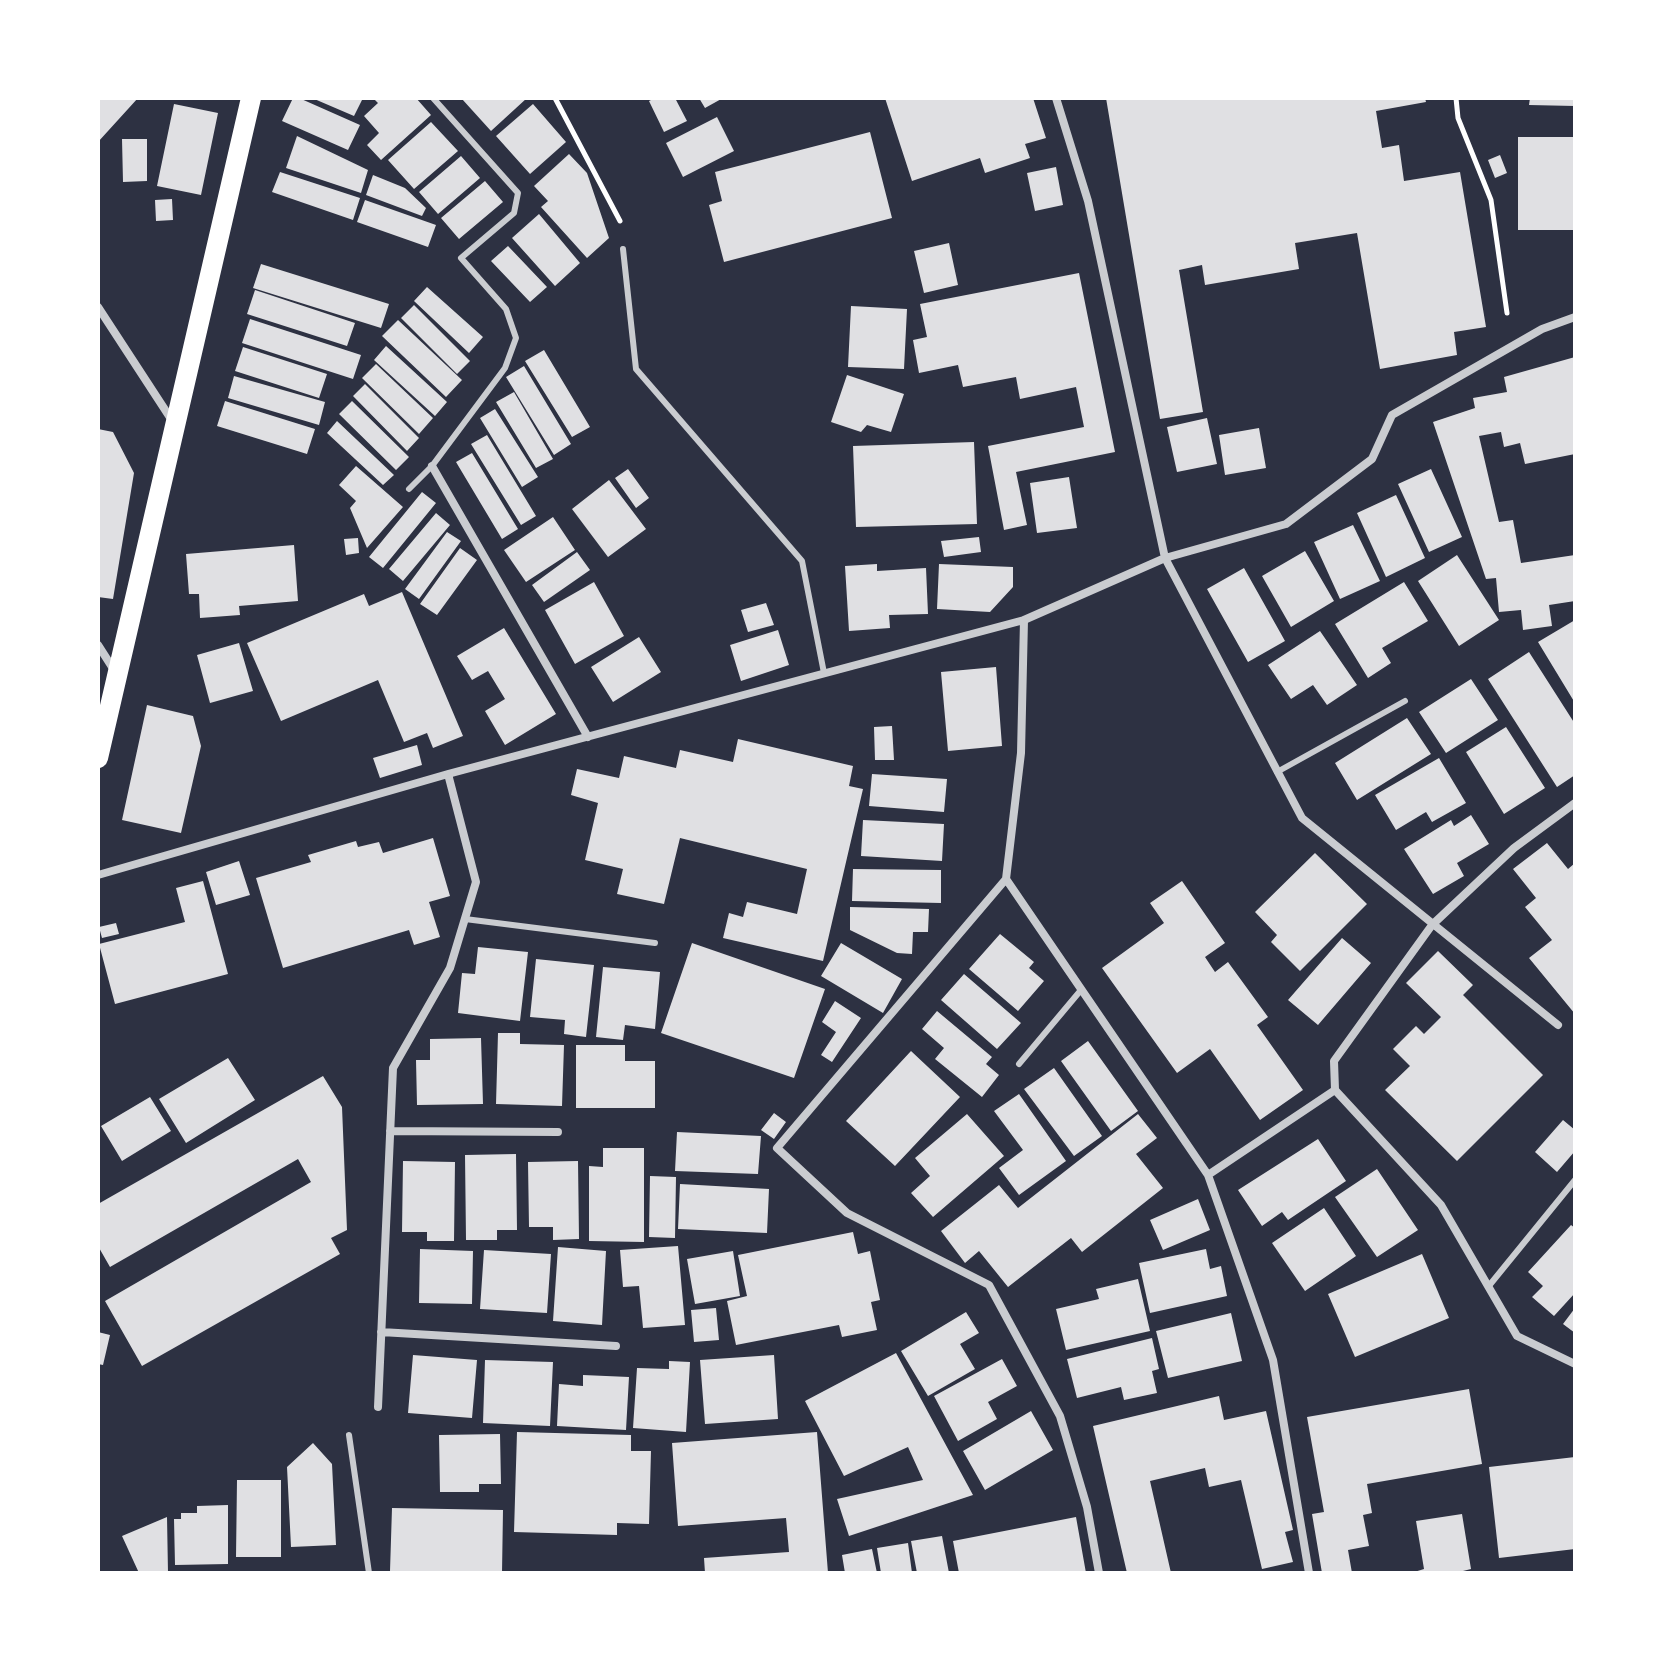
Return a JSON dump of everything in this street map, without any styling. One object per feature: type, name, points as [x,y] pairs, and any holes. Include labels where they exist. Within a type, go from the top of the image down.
[{"type":"main road","points":[[98,758],[251,98]]},
{"type":"street","points":[[1056,98],[1088,201],[1165,558],[1277,772],[1302,818],[1558,1025]]},
{"type":"street","points":[[98,307],[174,423]]},
{"type":"street","points":[[98,875],[448,774],[1024,620],[1165,558],[1286,524],[1372,459],[1392,415],[1542,329],[1575,317]]},
{"type":"street","points":[[432,466],[588,737]]},
{"type":"street","points":[[1024,620],[1021,753],[1006,879],[777,1148],[847,1213],[989,1285],[1060,1416],[1087,1507],[1099,1573]]},
{"type":"street","points":[[98,645],[117,674]]},
{"type":"street","points":[[378,1407],[393,1068],[450,968],[476,882],[448,774]]},
{"type":"street","points":[[1575,803],[1514,848],[1432,925],[1334,1061],[1335,1090],[1441,1205],[1517,1336],[1575,1364]]},
{"type":"street","points":[[1006,879],[1208,1175],[1273,1360],[1309,1573]]},
{"type":"street","points":[[1208,1175],[1335,1090]]},
{"type":"street","points":[[390,1131],[558,1132]]},
{"type":"street","points":[[381,1332],[616,1346]]},
{"type":"lane","points":[[409,489],[432,466],[505,368],[516,338],[506,309],[461,258],[514,213],[518,193],[433,98]]},
{"type":"lane","points":[[623,249],[636,369],[802,561],[824,673]]},
{"type":"lane","points":[[1277,772],[1405,701]]},
{"type":"lane","points":[[465,919],[655,943]]},
{"type":"lane","points":[[1019,1064],[1081,990]]},
{"type":"lane","points":[[1488,1287],[1575,1180]]},
{"type":"lane","points":[[349,1435],[369,1573]]},
{"type":"path","points":[[555,98],[623,227],[623,249]]},
{"type":"path","points":[[1456,98],[1458,118],[1491,200],[1511,347]]},
{"type":"building","points":[[98,98],[138,98],[98,142]]},
{"type":"building","points":[[293,98],[360,125],[348,150],[282,121]]},
{"type":"building","points":[[312,98],[363,98],[354,116]]},
{"type":"building","points":[[373,98],[416,98],[431,115],[381,160],[367,145],[379,133],[364,116],[378,103]]},
{"type":"building","points":[[464,98],[527,98],[491,131]]},
{"type":"building","points":[[675,98],[687,121],[664,132],[649,101]]},
{"type":"building","points":[[699,98],[723,98],[705,108]]},
{"type":"building","points":[[885,98],[1033,98],[1046,138],[1025,144],[1030,158],[985,173],[980,158],[912,181]]},
{"type":"building","points":[[1106,98],[1425,98],[1426,102],[1376,111],[1382,148],[1399,145],[1404,181],[1460,172],[1486,327],[1454,332],[1457,355],[1380,369],[1357,233],[1295,243],[1299,269],[1205,285],[1202,265],[1179,270],[1203,412],[1160,419]]},
{"type":"building","points":[[1530,98],[1575,98],[1575,106],[1529,105]]},
{"type":"building","points":[[174,104],[218,113],[201,195],[157,186]]},
{"type":"building","points":[[533,104],[566,142],[530,174],[496,136]]},
{"type":"building","points":[[717,117],[734,151],[683,177],[666,143]]},
{"type":"building","points":[[431,122],[458,151],[414,189],[388,160]]},
{"type":"building","points":[[870,132],[892,218],[724,262],[709,205],[722,201],[715,172]]},
{"type":"building","points":[[297,136],[368,170],[361,193],[286,168]]},
{"type":"building","points":[[1518,137],[1575,137],[1575,230],[1518,230]]},
{"type":"building","points":[[122,139],[147,139],[147,181],[123,182]]},
{"type":"building","points":[[569,154],[587,173],[609,238],[587,258],[541,207],[548,201],[534,186]]},
{"type":"building","points":[[1500,155],[1507,173],[1495,178],[1488,160]]},
{"type":"building","points":[[461,156],[480,178],[438,214],[419,192]]},
{"type":"building","points":[[1056,167],[1063,205],[1035,211],[1027,173]]},
{"type":"building","points":[[280,172],[360,198],[353,220],[272,192]]},
{"type":"building","points":[[373,175],[405,188],[426,208],[422,216],[366,195]]},
{"type":"building","points":[[485,181],[503,202],[459,239],[441,218]]},
{"type":"building","points":[[172,199],[173,220],[156,221],[155,200]]},
{"type":"building","points":[[365,200],[436,225],[428,247],[357,222]]},
{"type":"building","points":[[539,214],[580,263],[555,286],[512,238]]},
{"type":"building","points":[[949,243],[958,285],[924,293],[914,251]]},
{"type":"building","points":[[508,246],[547,287],[530,302],[491,261]]},
{"type":"building","points":[[261,264],[389,304],[381,328],[253,288]]},
{"type":"building","points":[[1079,273],[1115,452],[1016,472],[1027,525],[1004,530],[988,446],[1084,427],[1076,387],[1020,399],[1016,377],[963,387],[958,365],[919,373],[913,340],[927,337],[920,304]]},
{"type":"building","points":[[427,287],[483,337],[469,353],[414,301]]},
{"type":"building","points":[[255,290],[355,323],[347,346],[247,314]]},
{"type":"building","points":[[414,305],[470,361],[457,374],[401,318]]},
{"type":"building","points":[[851,306],[907,309],[904,369],[848,367]]},
{"type":"building","points":[[250,319],[361,355],[353,379],[242,343]]},
{"type":"building","points":[[398,320],[462,380],[446,397],[382,336]]},
{"type":"building","points":[[386,346],[447,402],[435,416],[374,360]]},
{"type":"building","points":[[243,347],[327,374],[319,398],[235,371]]},
{"type":"building","points":[[544,350],[590,427],[572,437],[525,361]]},
{"type":"building","points":[[1575,357],[1575,454],[1525,464],[1520,443],[1504,447],[1501,432],[1479,436],[1499,522],[1513,520],[1521,563],[1575,555],[1575,601],[1549,605],[1552,626],[1523,630],[1521,610],[1499,612],[1496,578],[1486,579],[1433,422],[1475,408],[1473,398],[1507,392],[1504,377]]},
{"type":"building","points":[[376,364],[433,418],[419,434],[362,378]]},
{"type":"building","points":[[524,366],[571,444],[554,455],[506,377]]},
{"type":"building","points":[[847,375],[904,394],[891,432],[867,425],[861,432],[831,422]]},
{"type":"building","points":[[234,376],[325,402],[319,425],[228,398]]},
{"type":"building","points":[[365,384],[419,438],[407,451],[353,396]]},
{"type":"building","points":[[514,392],[553,459],[536,468],[496,402]]},
{"type":"building","points":[[225,401],[315,429],[307,454],[217,426]]},
{"type":"building","points":[[352,401],[409,457],[396,470],[339,414]]},
{"type":"building","points":[[495,409],[538,477],[522,487],[480,418]]},
{"type":"building","points":[[1207,418],[1217,464],[1177,472],[1167,427]]},
{"type":"building","points":[[337,421],[394,475],[383,485],[327,433]]},
{"type":"building","points":[[1259,428],[1266,468],[1225,475],[1219,435]]},
{"type":"building","points":[[98,429],[113,432],[134,473],[113,599],[98,597]]},
{"type":"building","points":[[487,435],[536,516],[521,525],[471,444]]},
{"type":"building","points":[[974,442],[977,524],[856,527],[853,446]]},
{"type":"building","points":[[472,453],[518,529],[502,539],[456,462]]},
{"type":"building","points":[[356,466],[403,507],[367,548],[350,508],[356,501],[339,485]]},
{"type":"building","points":[[628,469],[649,498],[636,508],[615,478]]},
{"type":"building","points":[[1431,469],[1462,537],[1429,552],[1398,484]]},
{"type":"building","points":[[1069,477],[1077,528],[1037,533],[1030,483]]},
{"type":"building","points":[[609,480],[646,529],[608,557],[572,509]]},
{"type":"building","points":[[422,492],[436,503],[383,568],[369,557]]},
{"type":"building","points":[[1396,495],[1425,558],[1386,577],[1357,513]]},
{"type":"building","points":[[436,513],[450,525],[403,581],[389,569]]},
{"type":"building","points":[[553,517],[575,550],[526,582],[504,550]]},
{"type":"building","points":[[1353,525],[1380,581],[1340,599],[1314,542]]},
{"type":"building","points":[[447,532],[461,541],[419,599],[405,589]]},
{"type":"building","points":[[979,537],[981,552],[944,557],[941,541]]},
{"type":"building","points":[[358,538],[359,553],[346,555],[344,539]]},
{"type":"building","points":[[294,545],[298,601],[239,606],[240,615],[200,618],[199,594],[189,594],[186,554]]},
{"type":"building","points":[[460,548],[477,560],[437,615],[420,604]]},
{"type":"building","points":[[1305,551],[1334,601],[1291,627],[1262,576]]},
{"type":"building","points":[[577,552],[590,570],[544,602],[532,585]]},
{"type":"building","points":[[1457,555],[1499,620],[1459,646],[1418,581]]},
{"type":"building","points":[[877,564],[877,571],[926,568],[928,614],[889,615],[890,628],[849,631],[845,566]]},
{"type":"building","points":[[939,564],[1013,567],[1013,587],[990,612],[937,609]]},
{"type":"building","points":[[1244,568],[1285,641],[1248,662],[1207,589]]},
{"type":"building","points":[[594,582],[624,636],[575,664],[545,610]]},
{"type":"building","points":[[1404,582],[1428,621],[1382,648],[1391,663],[1368,678],[1335,624]]},
{"type":"building","points":[[402,592],[463,736],[433,748],[427,733],[404,742],[378,680],[281,721],[247,643],[364,594],[369,606]]},
{"type":"building","points":[[766,603],[774,625],[748,632],[741,610]]},
{"type":"building","points":[[1575,620],[1575,703],[1538,642]]},
{"type":"building","points":[[504,628],[556,714],[505,745],[485,711],[505,699],[488,671],[472,680],[457,656]]},
{"type":"building","points":[[778,630],[789,665],[741,681],[730,645]]},
{"type":"building","points":[[1320,631],[1357,685],[1327,705],[1313,685],[1291,699],[1268,665]]},
{"type":"building","points":[[639,637],[661,672],[613,702],[591,667]]},
{"type":"building","points":[[239,643],[253,691],[210,703],[197,655]]},
{"type":"building","points":[[1529,652],[1575,724],[1575,775],[1557,787],[1488,679]]},
{"type":"building","points":[[996,667],[1002,746],[948,751],[941,672]]},
{"type":"building","points":[[1471,679],[1498,720],[1446,753],[1419,712]]},
{"type":"building","points":[[147,705],[193,716],[201,746],[181,833],[122,820]]},
{"type":"building","points":[[1407,718],[1431,754],[1357,800],[1335,763]]},
{"type":"building","points":[[892,726],[894,760],[875,760],[874,727]]},
{"type":"building","points":[[1506,727],[1545,788],[1504,814],[1466,752]]},
{"type":"building","points":[[738,739],[853,766],[849,786],[863,789],[823,961],[723,938],[729,913],[743,917],[747,902],[797,914],[807,869],[680,838],[664,904],[617,894],[623,869],[585,860],[598,803],[571,795],[577,769],[619,778],[624,756],[676,768],[680,750],[733,762]]},
{"type":"building","points":[[417,745],[422,765],[380,778],[373,758]]},
{"type":"building","points":[[1439,758],[1466,803],[1432,822],[1426,812],[1396,830],[1375,795]]},
{"type":"building","points":[[872,774],[947,779],[944,812],[869,806]]},
{"type":"building","points":[[1471,815],[1489,844],[1457,863],[1464,876],[1433,894],[1404,849],[1451,820],[1454,826]]},
{"type":"building","points":[[863,820],[944,824],[942,861],[861,856]]},
{"type":"building","points":[[433,838],[450,896],[429,902],[440,937],[414,945],[409,930],[283,968],[256,878],[311,862],[308,855],[356,841],[358,847],[379,842],[383,853]]},
{"type":"building","points":[[1547,843],[1568,869],[1575,863],[1575,1014],[1529,958],[1552,940],[1525,907],[1536,898],[1513,869]]},
{"type":"building","points":[[1315,853],[1367,904],[1300,971],[1271,942],[1277,935],[1255,912]]},
{"type":"building","points":[[239,861],[250,895],[216,905],[206,872]]},
{"type":"building","points":[[853,869],[941,870],[941,903],[852,901]]},
{"type":"building","points":[[203,881],[228,974],[115,1004],[99,944],[185,922],[176,888]]},
{"type":"building","points":[[1182,881],[1225,943],[1205,957],[1215,972],[1228,962],[1268,1017],[1257,1025],[1303,1090],[1260,1120],[1210,1049],[1177,1073],[1102,968],[1164,923],[1150,903]]},
{"type":"building","points":[[850,907],[929,909],[928,932],[913,932],[912,954],[897,953],[850,930]]},
{"type":"building","points":[[116,923],[119,934],[102,938],[99,927]]},
{"type":"building","points":[[1000,934],[1034,962],[1029,968],[1044,981],[1018,1011],[969,969]]},
{"type":"building","points":[[1342,938],[1371,963],[1318,1025],[1288,1000]]},
{"type":"building","points":[[692,943],[825,989],[794,1078],[661,1033]]},
{"type":"building","points":[[841,943],[902,979],[883,1013],[821,976]]},
{"type":"building","points":[[478,947],[528,952],[520,1021],[458,1013],[462,973],[475,974]]},
{"type":"building","points":[[1438,951],[1473,985],[1463,995],[1543,1075],[1457,1161],[1385,1090],[1410,1066],[1393,1049],[1416,1026],[1424,1034],[1441,1017],[1406,983]]},
{"type":"building","points":[[536,959],[594,965],[586,1037],[564,1034],[565,1020],[530,1017]]},
{"type":"building","points":[[603,967],[660,972],[655,1029],[625,1025],[623,1040],[596,1037]]},
{"type":"building","points":[[964,974],[1021,1023],[997,1049],[941,1000]]},
{"type":"building","points":[[835,1001],[861,1018],[832,1062],[821,1055],[836,1032],[822,1022]]},
{"type":"building","points":[[937,1011],[992,1057],[986,1064],[999,1075],[982,1097],[935,1059],[944,1048],[922,1029]]},
{"type":"building","points":[[498,1033],[520,1033],[520,1044],[564,1045],[562,1106],[496,1104]]},
{"type":"building","points":[[481,1038],[483,1104],[417,1105],[416,1060],[430,1060],[430,1039]]},
{"type":"building","points":[[1088,1041],[1138,1111],[1111,1131],[1061,1061]]},
{"type":"building","points":[[576,1045],[625,1045],[625,1061],[655,1061],[655,1108],[576,1108]]},
{"type":"building","points":[[911,1051],[960,1097],[895,1166],[846,1121]]},
{"type":"building","points":[[228,1058],[255,1100],[186,1143],[159,1099]]},
{"type":"building","points":[[1054,1068],[1102,1136],[1074,1156],[1024,1089]]},
{"type":"building","points":[[323,1076],[342,1107],[347,1230],[331,1238],[340,1254],[142,1366],[105,1301],[311,1182],[298,1159],[110,1267],[98,1246],[98,1204]]},
{"type":"building","points":[[1019,1094],[1066,1161],[1019,1195],[999,1168],[1023,1150],[994,1111]]},
{"type":"building","points":[[150,1097],[171,1131],[122,1161],[101,1126]]},
{"type":"building","points":[[774,1113],[786,1122],[774,1139],[761,1130]]},
{"type":"building","points":[[967,1114],[1004,1156],[933,1217],[911,1193],[930,1176],[915,1158]]},
{"type":"building","points":[[1138,1114],[1157,1138],[1136,1154],[1163,1188],[1082,1252],[1071,1238],[1008,1287],[979,1251],[965,1263],[941,1231],[999,1185],[1018,1208]]},
{"type":"building","points":[[1563,1120],[1575,1130],[1575,1151],[1557,1172],[1535,1152]]},
{"type":"building","points":[[677,1132],[761,1136],[758,1174],[675,1171]]},
{"type":"building","points":[[1318,1139],[1346,1181],[1288,1220],[1282,1212],[1262,1226],[1238,1190]]},
{"type":"building","points":[[603,1148],[644,1148],[644,1242],[589,1241],[589,1166],[603,1167]]},
{"type":"building","points":[[516,1154],[517,1230],[497,1230],[497,1240],[466,1240],[465,1155]]},
{"type":"building","points":[[403,1161],[455,1162],[454,1241],[427,1241],[427,1232],[402,1232]]},
{"type":"building","points":[[578,1161],[579,1239],[553,1240],[553,1227],[529,1227],[528,1162]]},
{"type":"building","points":[[1377,1169],[1418,1230],[1377,1257],[1335,1197]]},
{"type":"building","points":[[650,1176],[676,1177],[675,1238],[649,1237]]},
{"type":"building","points":[[680,1184],[769,1189],[767,1233],[678,1229]]},
{"type":"building","points":[[1198,1199],[1210,1230],[1163,1250],[1150,1220]]},
{"type":"building","points":[[1324,1208],[1356,1256],[1305,1291],[1272,1243]]},
{"type":"building","points":[[1571,1225],[1575,1228],[1575,1293],[1554,1316],[1532,1297],[1543,1286],[1528,1272]]},
{"type":"building","points":[[853,1232],[858,1254],[870,1251],[880,1300],[871,1302],[877,1330],[842,1337],[839,1325],[736,1345],[727,1301],[747,1296],[738,1255]]},
{"type":"building","points":[[678,1246],[685,1325],[643,1328],[639,1286],[623,1287],[620,1250]]},
{"type":"building","points":[[558,1247],[606,1251],[602,1325],[553,1321]]},
{"type":"building","points":[[420,1249],[473,1251],[472,1304],[419,1303]]},
{"type":"building","points":[[1206,1249],[1210,1269],[1221,1266],[1227,1296],[1150,1313],[1139,1263]]},
{"type":"building","points":[[484,1250],[551,1254],[547,1313],[480,1309]]},
{"type":"building","points":[[733,1251],[740,1296],[695,1304],[687,1259]]},
{"type":"building","points":[[1422,1254],[1449,1318],[1355,1357],[1328,1294]]},
{"type":"building","points":[[1138,1279],[1150,1331],[1066,1350],[1056,1309],[1099,1299],[1096,1289]]},
{"type":"building","points":[[716,1308],[719,1340],[694,1342],[691,1310]]},
{"type":"building","points":[[1575,1308],[1575,1333],[1563,1324]]},
{"type":"building","points":[[966,1312],[979,1333],[960,1344],[975,1369],[928,1396],[901,1351]]},
{"type":"building","points":[[1231,1313],[1242,1361],[1168,1378],[1156,1331]]},
{"type":"building","points":[[98,1332],[110,1335],[103,1365],[98,1364]]},
{"type":"building","points":[[1152,1338],[1159,1369],[1152,1371],[1157,1393],[1124,1400],[1121,1387],[1077,1398],[1067,1359]]},
{"type":"building","points":[[896,1353],[973,1495],[849,1536],[837,1499],[923,1480],[908,1447],[844,1476],[805,1401]]},
{"type":"building","points":[[413,1355],[477,1360],[472,1418],[408,1413]]},
{"type":"building","points":[[774,1355],[778,1419],[705,1424],[700,1360]]},
{"type":"building","points":[[1002,1359],[1017,1386],[988,1402],[997,1419],[958,1441],[934,1396]]},
{"type":"building","points":[[485,1360],[553,1362],[550,1426],[483,1423]]},
{"type":"building","points":[[669,1361],[690,1362],[686,1432],[633,1428],[637,1368],[669,1369]]},
{"type":"building","points":[[583,1375],[629,1377],[626,1430],[557,1426],[559,1384],[583,1386]]},
{"type":"building","points":[[1469,1389],[1482,1464],[1367,1484],[1372,1513],[1363,1515],[1369,1546],[1348,1550],[1352,1573],[1322,1573],[1312,1514],[1324,1512],[1307,1417]]},
{"type":"building","points":[[1219,1396],[1224,1420],[1266,1411],[1293,1530],[1285,1532],[1293,1562],[1262,1569],[1241,1480],[1209,1487],[1205,1468],[1150,1481],[1171,1573],[1127,1573],[1093,1426]]},
{"type":"building","points":[[1031,1411],[1053,1450],[985,1490],[963,1451]]},
{"type":"building","points":[[517,1432],[631,1435],[631,1451],[651,1451],[649,1524],[617,1523],[617,1535],[514,1532]]},
{"type":"building","points":[[817,1432],[828,1573],[705,1573],[704,1558],[789,1552],[786,1518],[678,1526],[672,1443]]},
{"type":"building","points":[[500,1434],[501,1484],[479,1484],[479,1492],[440,1492],[439,1435]]},
{"type":"building","points":[[313,1443],[332,1464],[336,1545],[291,1547],[287,1467]]},
{"type":"building","points":[[1575,1457],[1575,1549],[1499,1558],[1489,1467]]},
{"type":"building","points":[[237,1480],[281,1480],[281,1557],[236,1557]]},
{"type":"building","points":[[228,1505],[228,1564],[175,1565],[174,1519],[181,1519],[181,1513],[197,1513],[197,1506]]},
{"type":"building","points":[[392,1508],[503,1510],[502,1573],[390,1571]]},
{"type":"building","points":[[1462,1514],[1471,1569],[1455,1573],[1411,1573],[1424,1569],[1416,1521]]},
{"type":"building","points":[[167,1517],[168,1573],[139,1573],[122,1536]]},
{"type":"building","points":[[1076,1517],[1086,1573],[959,1573],[953,1541]]},
{"type":"building","points":[[942,1536],[949,1573],[917,1573],[911,1541]]},
{"type":"building","points":[[908,1543],[912,1573],[881,1573],[877,1548]]},
{"type":"building","points":[[872,1549],[877,1573],[845,1573],[842,1555]]}]
